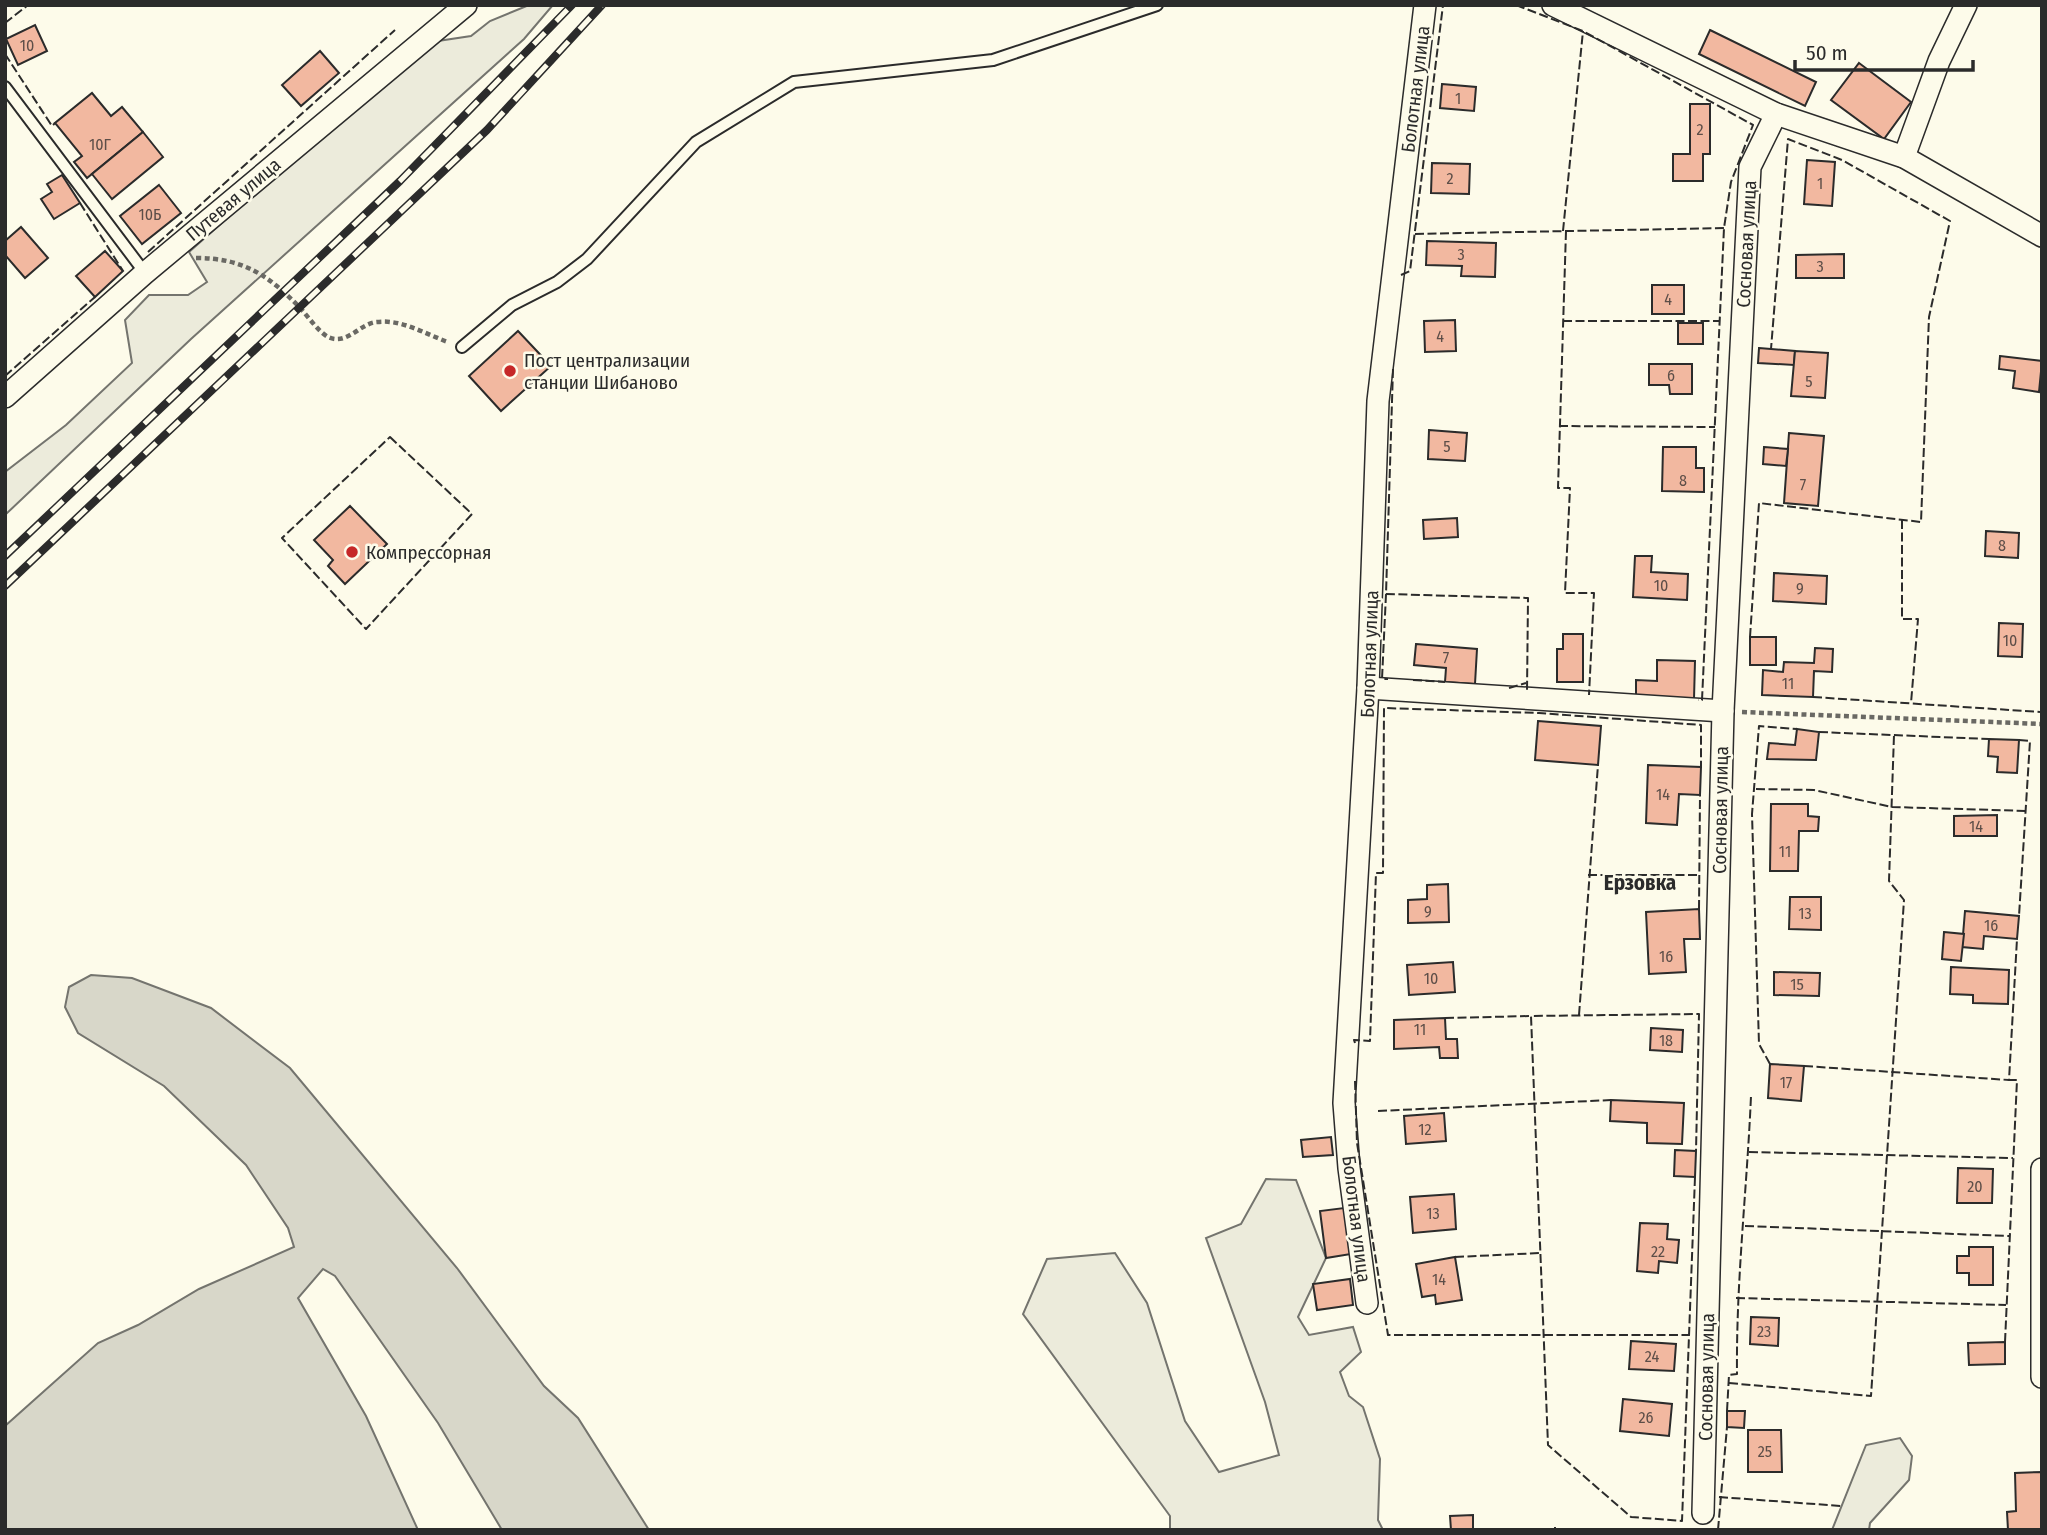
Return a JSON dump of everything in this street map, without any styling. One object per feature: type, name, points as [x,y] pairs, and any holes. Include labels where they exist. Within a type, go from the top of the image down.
[{"type":"street","name":"Путевая улица","points":[[5,397],[145,273],[466,5]]},
{"type":"street","name":"Болотная улица","points":[[1367,1303],[1349,1168],[1344,1103],[1368,688],[1378,401],[1425,5]]},
{"type":"street","points":[[1553,5],[1776,114],[1904,156],[2042,236]]},
{"type":"street","points":[[1904,156],[1939,61],[1966,5]]},
{"type":"street","name":"Сосновая улица","points":[[1703,1513],[1723,711],[1750,167],[1776,114]]},
{"type":"street","points":[[1368,688],[1723,711]]},
{"type":"street","points":[[2042,1169],[2042,1377]]},
{"type":"lane","points":[[462,347],[512,304],[557,282],[587,259],[696,142],[794,82],[993,60],[1157,5]]},
{"type":"lane","points":[[5,87],[145,273]]},
{"type":"path","points":[[169,253],[184,258],[234,262],[251,267],[284,292],[328,337],[343,339],[373,322],[397,321],[462,347]]},
{"type":"path","points":[[1723,711],[2042,724]]},
{"type":"shaded area","points":[[529,5],[553,5],[524,39],[191,339],[5,515],[5,472],[66,425],[132,363],[125,320],[149,295],[188,295],[207,282],[189,252],[311,144],[438,41],[471,36],[490,21]]},
{"type":"shaded area","points":[[91,975],[132,978],[211,1008],[290,1068],[457,1268],[544,1386],[578,1418],[649,1530],[502,1530],[438,1423],[335,1276],[323,1269],[298,1298],[366,1416],[418,1530],[5,1530],[5,1426],[98,1343],[138,1325],[199,1289],[294,1247],[288,1228],[246,1165],[164,1086],[78,1033],[65,1007],[69,987]]},
{"type":"shaded area","points":[[1266,1179],[1296,1180],[1326,1258],[1298,1317],[1309,1335],[1353,1327],[1361,1352],[1340,1372],[1349,1396],[1363,1407],[1380,1459],[1378,1520],[1383,1530],[1170,1530],[1170,1516],[1023,1314],[1047,1259],[1115,1253],[1147,1303],[1185,1421],[1219,1472],[1279,1455],[1265,1402],[1206,1238],[1241,1224]]},
{"type":"shaded area","points":[[1900,1438],[1912,1456],[1909,1480],[1870,1523],[1869,1530],[1832,1530],[1866,1445]]},
{"type":"building","points":[[35,25],[47,51],[18,65],[6,39]]},
{"type":"building","points":[[1710,30],[1816,82],[1805,106],[1699,54]]},
{"type":"building","points":[[320,51],[339,73],[301,106],[282,85]]},
{"type":"building","points":[[1859,63],[1911,102],[1884,139],[1831,100]]},
{"type":"building","points":[[1442,84],[1476,87],[1474,111],[1440,108]]},
{"type":"building","points":[[92,93],[111,116],[122,107],[143,132],[87,178],[74,162],[82,156],[55,123]]},
{"type":"building","points":[[1690,104],[1710,104],[1710,154],[1703,154],[1703,181],[1673,181],[1673,154],[1690,154]]},
{"type":"building","points":[[143,132],[163,157],[112,199],[92,174]]},
{"type":"building","points":[[1807,160],[1835,162],[1832,206],[1804,204]]},
{"type":"building","points":[[1432,163],[1470,164],[1469,194],[1431,193]]},
{"type":"building","points":[[62,175],[80,203],[54,219],[41,199],[52,192],[47,184]]},
{"type":"building","points":[[159,185],[181,213],[142,244],[120,216]]},
{"type":"building","points":[[21,227],[48,258],[25,278],[5,255],[5,241]]},
{"type":"building","points":[[1427,241],[1496,243],[1495,277],[1461,276],[1462,266],[1426,265]]},
{"type":"building","points":[[105,251],[123,271],[95,297],[76,276]]},
{"type":"building","points":[[1844,254],[1844,278],[1796,278],[1796,255]]},
{"type":"building","points":[[1652,285],[1684,285],[1684,314],[1652,314]]},
{"type":"building","points":[[1455,320],[1456,351],[1425,352],[1424,321]]},
{"type":"building","points":[[1678,323],[1703,323],[1703,344],[1678,344]]},
{"type":"building","name":"Пост централизации станции Шибаново","points":[[518,331],[551,366],[501,411],[469,376]]},
{"type":"building","points":[[1759,348],[1795,351],[1794,365],[1758,363]]},
{"type":"building","points":[[1795,351],[1828,353],[1825,398],[1791,396]]},
{"type":"building","points":[[2000,356],[2042,361],[2039,392],[2013,388],[2015,371],[1999,369]]},
{"type":"building","points":[[1649,364],[1692,364],[1692,394],[1670,394],[1669,385],[1649,385]]},
{"type":"building","points":[[1429,430],[1467,433],[1465,461],[1428,459]]},
{"type":"building","points":[[1789,433],[1824,436],[1818,506],[1784,503]]},
{"type":"building","points":[[1663,447],[1696,447],[1696,468],[1704,468],[1704,492],[1662,491]]},
{"type":"building","points":[[1764,447],[1788,449],[1786,466],[1763,464]]},
{"type":"building","name":"Компрессорная","points":[[350,506],[387,544],[345,584],[328,566],[333,560],[314,540]]},
{"type":"building","points":[[1457,518],[1458,537],[1424,539],[1423,520]]},
{"type":"building","points":[[1986,531],[2019,533],[2018,558],[1985,556]]},
{"type":"building","points":[[1635,556],[1652,556],[1651,572],[1688,574],[1687,600],[1633,597]]},
{"type":"building","points":[[1774,573],[1827,576],[1826,604],[1773,601]]},
{"type":"building","points":[[1999,623],[2023,624],[2022,657],[1998,656]]},
{"type":"building","points":[[1563,634],[1583,634],[1583,682],[1557,682],[1557,649],[1563,649]]},
{"type":"building","points":[[1750,637],[1776,637],[1776,665],[1750,665]]},
{"type":"building","points":[[1416,644],[1477,649],[1475,684],[1445,682],[1446,668],[1414,665]]},
{"type":"building","points":[[1815,648],[1833,649],[1832,672],[1814,671],[1813,697],[1762,695],[1763,670],[1783,672],[1784,662],[1814,663]]},
{"type":"building","points":[[1657,660],[1695,661],[1694,699],[1636,697],[1636,680],[1657,681]]},
{"type":"building","points":[[1538,721],[1601,726],[1598,765],[1535,760]]},
{"type":"building","points":[[1797,729],[1819,732],[1816,760],[1767,759],[1769,743],[1795,745]]},
{"type":"building","points":[[1989,739],[2019,740],[2017,773],[1997,772],[1998,757],[1988,756]]},
{"type":"building","points":[[1648,765],[1701,767],[1700,795],[1679,794],[1677,825],[1646,823]]},
{"type":"building","points":[[1771,804],[1808,804],[1808,816],[1819,817],[1818,831],[1799,831],[1798,871],[1770,871]]},
{"type":"building","points":[[1997,815],[1997,836],[1954,836],[1954,816]]},
{"type":"building","points":[[1448,884],[1449,922],[1408,923],[1408,900],[1427,899],[1427,885]]},
{"type":"building","points":[[1790,897],[1821,897],[1821,930],[1789,929]]},
{"type":"building","points":[[1699,909],[1700,939],[1684,939],[1686,972],[1649,974],[1646,912]]},
{"type":"building","points":[[1965,911],[2019,916],[2017,939],[1984,936],[1983,949],[1962,947]]},
{"type":"building","points":[[1944,932],[1964,934],[1961,961],[1942,959]]},
{"type":"building","points":[[1453,962],[1455,992],[1409,995],[1407,965]]},
{"type":"building","points":[[1951,967],[2009,970],[2008,1004],[1973,1003],[1973,995],[1950,994]]},
{"type":"building","points":[[1774,972],[1820,973],[1819,996],[1774,995]]},
{"type":"building","points":[[1445,1018],[1446,1039],[1457,1039],[1458,1058],[1440,1058],[1439,1047],[1394,1049],[1394,1020]]},
{"type":"building","points":[[1651,1028],[1683,1030],[1682,1052],[1650,1050]]},
{"type":"building","points":[[1770,1064],[1804,1066],[1801,1101],[1768,1098]]},
{"type":"building","points":[[1611,1100],[1684,1103],[1682,1144],[1647,1143],[1647,1123],[1610,1121]]},
{"type":"building","points":[[1444,1113],[1446,1141],[1406,1144],[1404,1116]]},
{"type":"building","points":[[1331,1137],[1333,1155],[1303,1157],[1301,1140]]},
{"type":"building","points":[[1675,1150],[1696,1151],[1695,1177],[1674,1176]]},
{"type":"building","points":[[1958,1168],[1993,1169],[1992,1203],[1957,1203]]},
{"type":"building","points":[[1454,1194],[1456,1229],[1413,1233],[1410,1197]]},
{"type":"building","points":[[1344,1208],[1351,1254],[1326,1258],[1320,1211]]},
{"type":"building","points":[[1640,1223],[1668,1224],[1667,1239],[1679,1240],[1677,1263],[1659,1261],[1658,1273],[1637,1271]]},
{"type":"building","points":[[1969,1247],[1993,1247],[1993,1285],[1969,1285],[1969,1273],[1957,1273],[1957,1256],[1969,1256]]},
{"type":"building","points":[[1455,1257],[1462,1300],[1436,1304],[1435,1295],[1422,1297],[1416,1264]]},
{"type":"building","points":[[1350,1279],[1353,1305],[1317,1310],[1313,1284]]},
{"type":"building","points":[[1751,1317],[1779,1318],[1778,1346],[1750,1344]]},
{"type":"building","points":[[1631,1341],[1676,1344],[1674,1371],[1629,1369]]},
{"type":"building","points":[[2005,1342],[2005,1364],[1969,1365],[1968,1343]]},
{"type":"building","points":[[1623,1399],[1672,1404],[1669,1436],[1620,1431]]},
{"type":"building","points":[[1727,1411],[1745,1411],[1744,1428],[1727,1427]]},
{"type":"building","points":[[1748,1430],[1781,1430],[1782,1472],[1748,1472]]},
{"type":"building","points":[[2042,1472],[2042,1530],[2008,1530],[2007,1512],[2016,1511],[2015,1473]]},
{"type":"building","points":[[1473,1515],[1473,1530],[1451,1530],[1450,1516]]},
{"type":"railway","points":[[5,556],[400,181],[572,5]]},
{"type":"railway","points":[[5,586],[487,130],[602,5]]},
{"type":"fence","points":[[5,23],[28,5]]},
{"type":"fence","points":[[1401,275],[1410,271],[1443,5]]},
{"type":"fence","points":[[1516,5],[1583,31],[1753,125],[1731,182],[1724,228],[1702,700],[1698,700]]},
{"type":"fence","points":[[148,252],[395,30]]},
{"type":"fence","points":[[1563,231],[1583,31]]},
{"type":"fence","points":[[5,54],[52,126],[55,123]]},
{"type":"fence","points":[[1750,637],[1759,503],[1921,522],[1929,317],[1950,221],[1842,160],[1788,139],[1771,349]]},
{"type":"fence","points":[[80,203],[123,271]]},
{"type":"fence","points":[[1415,234],[1724,228]]},
{"type":"fence","points":[[1566,231],[1558,488],[1570,488],[1565,593],[1594,593],[1589,695]]},
{"type":"fence","points":[[5,376],[95,297]]},
{"type":"fence","points":[[1563,321],[1720,321]]},
{"type":"fence","points":[[1393,369],[1386,594],[1528,598],[1527,692]]},
{"type":"fence","points":[[1559,426],[1715,427]]},
{"type":"fence","points":[[390,437],[472,514],[366,629],[282,538],[390,437]]},
{"type":"fence","points":[[1902,520],[1902,619],[1918,619],[1911,703]]},
{"type":"fence","points":[[1386,594],[1382,679],[1388,679]]},
{"type":"fence","points":[[1413,680],[1445,682]]},
{"type":"fence","points":[[1509,688],[1526,683]]},
{"type":"fence","points":[[1813,697],[2040,712]]},
{"type":"fence","points":[[1355,1043],[1354,1040],[1370,1041],[1376,873],[1383,873],[1384,708],[1539,713],[1701,725],[1701,767]]},
{"type":"fence","points":[[1770,1064],[1759,1044],[1752,814],[1759,726],[1797,729]]},
{"type":"fence","points":[[1819,732],[1989,739]]},
{"type":"fence","points":[[1729,1383],[1871,1396],[1904,900],[1889,881],[1894,735]]},
{"type":"fence","points":[[2019,740],[2030,741],[2019,916]]},
{"type":"fence","points":[[1579,1015],[1598,765]]},
{"type":"fence","points":[[1756,789],[1814,790],[1892,807],[2026,811]]},
{"type":"fence","points":[[1699,909],[1700,795]]},
{"type":"fence","points":[[1588,875],[1699,875]]},
{"type":"fence","points":[[2005,1342],[2017,1080],[2009,1080],[2017,939]]},
{"type":"fence","points":[[1695,1177],[1682,1521],[1631,1517],[1548,1445],[1531,1016],[1699,1014],[1696,1151]]},
{"type":"fence","points":[[1445,1018],[1531,1016]]},
{"type":"fence","points":[[1804,1066],[2009,1080]]},
{"type":"fence","points":[[1355,1081],[1357,1143],[1388,1335],[1689,1335]]},
{"type":"fence","points":[[1727,1411],[1729,1375],[1737,1374],[1740,1270],[1751,1096]]},
{"type":"fence","points":[[1378,1111],[1611,1100]]},
{"type":"fence","points":[[1749,1152],[2013,1158]]},
{"type":"fence","points":[[1745,1226],[2009,1236]]},
{"type":"fence","points":[[1455,1257],[1541,1253]]},
{"type":"fence","points":[[1736,1298],[2006,1305]]},
{"type":"fence","points":[[1718,1530],[1727,1427]]},
{"type":"fence","points":[[1719,1497],[1841,1506]]},
{"type":"place","name":"Пост централизации станции Шибаново","points":[[510,371]]},
{"type":"place","name":"Компрессорная","points":[[352,552]]},
{"type":"district","name":"Ерзовка","points":[[1640,883]]}]
